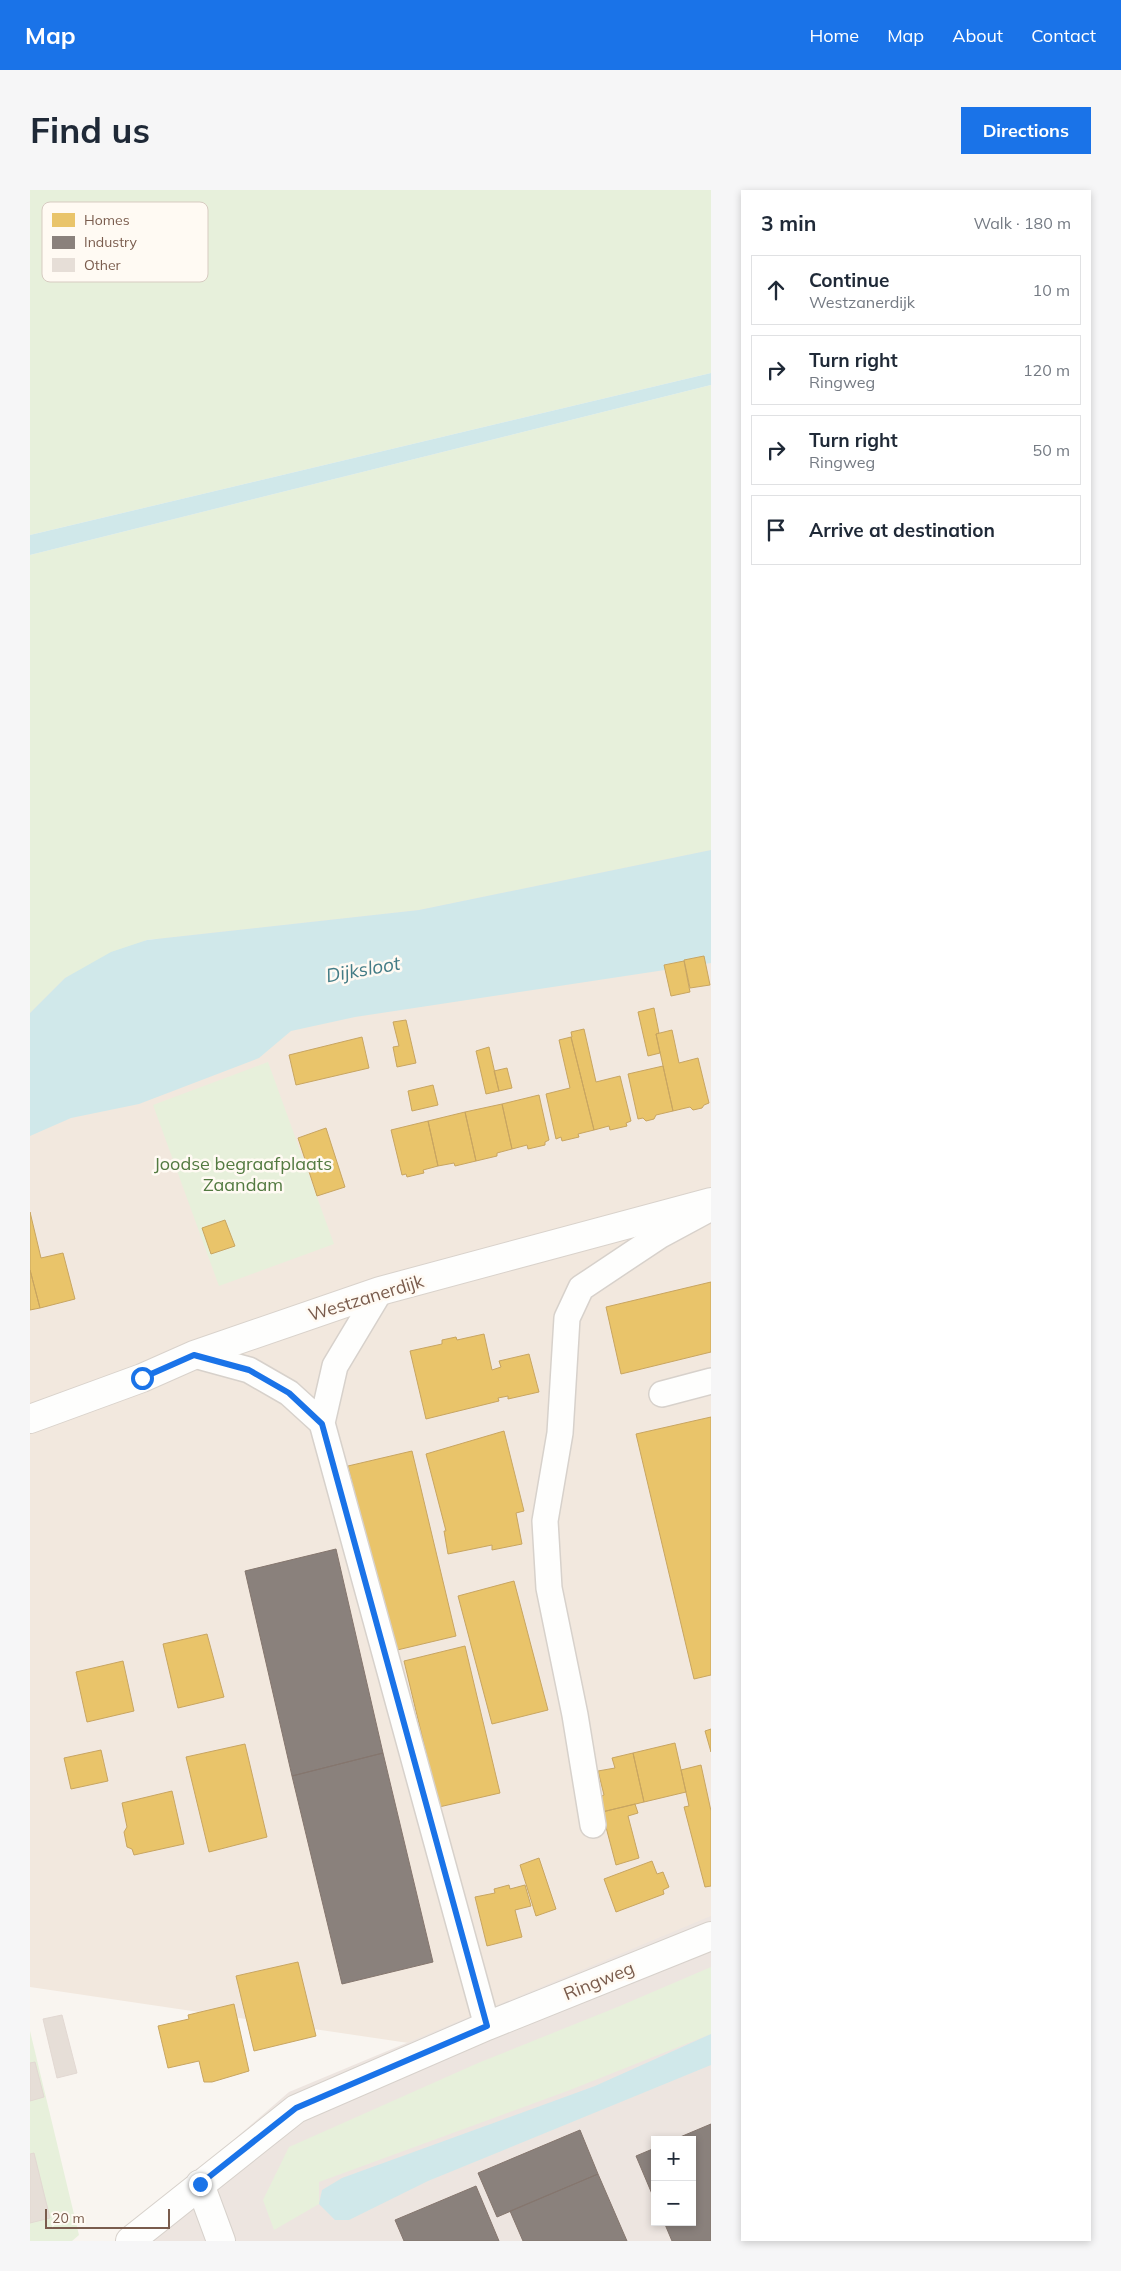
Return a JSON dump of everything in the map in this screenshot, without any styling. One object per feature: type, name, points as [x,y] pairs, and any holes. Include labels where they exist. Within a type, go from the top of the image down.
[{"type":"street","name":"Westzanerdijk","points":[[30,1419],[142,1378],[194,1355],[380,1291],[711,1202]]},
{"type":"street","name":"Ringweg","points":[[130,2241],[296,2108],[487,2026],[711,1936]]},
{"type":"street","points":[[200,2184],[221,2241]]},
{"type":"lane","points":[[593,1825],[575,1715],[549,1588],[545,1521],[560,1433],[567,1318],[581,1288],[659,1236],[711,1207]]},
{"type":"lane","points":[[380,1291],[335,1366],[322,1424],[487,2026]]},
{"type":"lane","points":[[194,1355],[249,1370],[289,1393],[322,1424]]},
{"type":"lane","points":[[662,1394],[711,1381]]},
{"type":"shaded area","points":[[711,745],[711,1966],[510,2058],[30,1987],[30,983]]},
{"type":"shaded area","points":[[711,1916],[711,2241],[117,2241],[289,2092]]},
{"type":"green space","points":[[30,190],[711,190],[711,373],[30,535]]},
{"type":"green space","points":[[711,385],[711,850],[419,910],[147,940],[65,978],[30,1013],[30,555]]},
{"type":"green space","name":"Joodse begraafplaats Zaandam","points":[[268,1062],[334,1244],[219,1286],[153,1105]]},
{"type":"green space","points":[[711,1967],[711,2034],[570,2090],[319,2182],[319,2204],[274,2230],[263,2200],[289,2147],[478,2063]]},
{"type":"green space","points":[[30,2031],[79,2235],[72,2241],[30,2241]]},
{"type":"water","points":[[711,373],[711,385],[30,555],[30,535]]},
{"type":"water","name":"Dijksloot","points":[[711,850],[711,963],[355,1017],[291,1031],[259,1058],[139,1104],[71,1118],[30,1136],[30,1013],[65,978],[111,952],[147,940],[419,910]]},
{"type":"water","points":[[711,2034],[711,2065],[428,2181],[349,2220],[335,2220],[319,2204],[322,2190],[342,2178],[595,2086]]},
{"type":"building: Homes","points":[[704,956],[710,985],[690,988],[684,960]]},
{"type":"building: Homes","points":[[684,961],[690,992],[671,996],[664,965]]},
{"type":"building: Homes","points":[[654,1008],[659,1033],[656,1034],[660,1053],[648,1056],[638,1012]]},
{"type":"building: Homes","points":[[406,1020],[416,1063],[397,1067],[393,1047],[399,1046],[393,1022]]},
{"type":"building: Homes","points":[[584,1029],[596,1082],[620,1076],[631,1121],[626,1123],[627,1126],[610,1130],[609,1126],[594,1130],[571,1037],[571,1032]]},
{"type":"building: Homes","points":[[672,1030],[679,1063],[698,1058],[709,1103],[702,1108],[693,1110],[690,1107],[673,1111],[656,1034]]},
{"type":"building: Homes","points":[[362,1037],[369,1068],[296,1085],[289,1055]]},
{"type":"building: Homes","points":[[571,1037],[594,1130],[578,1134],[579,1137],[562,1141],[561,1137],[556,1139],[546,1094],[570,1088],[559,1040]]},
{"type":"building: Homes","points":[[489,1047],[499,1091],[486,1094],[476,1051]]},
{"type":"building: Homes","points":[[663,1066],[673,1111],[656,1115],[654,1119],[646,1121],[643,1118],[638,1119],[628,1074]]},
{"type":"building: Homes","points":[[507,1068],[512,1088],[499,1091],[494,1071]]},
{"type":"building: Homes","points":[[433,1085],[438,1105],[412,1111],[408,1091]]},
{"type":"building: Homes","points":[[539,1095],[549,1140],[545,1142],[545,1145],[528,1149],[527,1145],[512,1149],[502,1104]]},
{"type":"building: Homes","points":[[502,1104],[512,1149],[497,1153],[497,1156],[476,1161],[465,1112]]},
{"type":"building: Homes","points":[[465,1112],[476,1161],[455,1166],[454,1163],[438,1166],[428,1121]]},
{"type":"building: Homes","points":[[428,1121],[438,1166],[423,1170],[424,1173],[407,1177],[406,1174],[402,1175],[391,1130]]},
{"type":"building: Homes","points":[[326,1128],[345,1187],[317,1196],[298,1138]]},
{"type":"building: Homes","points":[[30,1212],[41,1258],[63,1253],[75,1299],[40,1308],[30,1270]]},
{"type":"building: Homes","points":[[225,1220],[235,1246],[211,1254],[202,1228]]},
{"type":"building: Homes","points":[[30,1270],[40,1308],[30,1310]]},
{"type":"building: Homes","points":[[711,1282],[711,1352],[621,1374],[606,1307]]},
{"type":"building: Homes","points":[[484,1334],[492,1370],[501,1367],[499,1361],[529,1354],[539,1392],[508,1399],[508,1396],[498,1398],[499,1401],[426,1419],[410,1351],[442,1344],[442,1340],[456,1337],[457,1340]]},
{"type":"building: Homes","points":[[711,1417],[711,1675],[694,1679],[636,1434]]},
{"type":"building: Homes","points":[[504,1431],[524,1511],[516,1513],[522,1544],[492,1550],[492,1545],[448,1554],[444,1531],[446,1531],[426,1454]]},
{"type":"building: Homes","points":[[412,1451],[456,1636],[393,1651],[348,1466]]},
{"type":"building: Homes","points":[[514,1581],[548,1710],[492,1724],[458,1596]]},
{"type":"building: Homes","points":[[207,1634],[224,1697],[178,1708],[163,1644]]},
{"type":"building: Homes","points":[[465,1646],[500,1793],[439,1807],[404,1661]]},
{"type":"building: Homes","points":[[123,1661],[134,1711],[87,1722],[76,1672]]},
{"type":"building: Homes","points":[[711,1729],[711,1752],[705,1731]]},
{"type":"building: Homes","points":[[675,1743],[686,1792],[644,1802],[633,1753]]},
{"type":"building: Homes","points":[[245,1744],[267,1837],[209,1852],[186,1757]]},
{"type":"building: Homes","points":[[101,1750],[108,1781],[71,1789],[64,1758]]},
{"type":"building: Homes","points":[[633,1753],[644,1802],[602,1812],[599,1797],[604,1795],[598,1771],[615,1768],[612,1758]]},
{"type":"building: Homes","points":[[701,1765],[711,1811],[711,1886],[705,1887],[684,1807],[689,1806],[681,1770]]},
{"type":"building: Homes","points":[[172,1791],[184,1844],[134,1855],[132,1849],[127,1847],[124,1832],[127,1827],[122,1803]]},
{"type":"building: Homes","points":[[635,1804],[638,1813],[628,1816],[639,1858],[616,1865],[602,1812]]},
{"type":"building: Homes","points":[[539,1858],[556,1909],[536,1916],[520,1865]]},
{"type":"building: Homes","points":[[652,1861],[657,1874],[663,1872],[669,1887],[663,1890],[664,1894],[616,1912],[604,1879]]},
{"type":"building: Homes","points":[[509,1885],[510,1889],[525,1885],[531,1906],[515,1910],[522,1937],[487,1946],[475,1897],[495,1893],[494,1889]]},
{"type":"building: Homes","points":[[298,1962],[316,2036],[254,2051],[236,1976]]},
{"type":"building: Homes","points":[[234,2004],[249,2071],[212,2082],[204,2082],[199,2061],[168,2068],[158,2026],[189,2019],[188,2015]]},
{"type":"building: Industry","points":[[336,1549],[383,1753],[292,1776],[245,1571]]},
{"type":"building: Industry","points":[[383,1753],[433,1962],[342,1984],[292,1776]]},
{"type":"building: Industry","points":[[711,2124],[711,2241],[672,2241],[666,2226],[696,2226],[696,2136],[682,2136]]},
{"type":"building: Industry","points":[[580,2130],[598,2174],[497,2217],[478,2173]]},
{"type":"building: Industry","points":[[651,2150],[651,2192],[636,2156]]},
{"type":"building: Industry","points":[[598,2174],[627,2241],[523,2241],[510,2211]]},
{"type":"building: Industry","points":[[476,2186],[499,2241],[404,2241],[395,2220]]},
{"type":"building: Other","points":[[62,2015],[77,2073],[57,2078],[43,2019]]},
{"type":"building: Other","points":[[35,2062],[44,2097],[30,2101],[30,2063]]},
{"type":"building: Other","points":[[34,2153],[50,2218],[30,2223],[30,2154]]},
{"type":"route","points":[[142,1378],[194,1355],[249,1370],[289,1393],[322,1424],[487,2026],[296,2108],[200,2184]]}]
